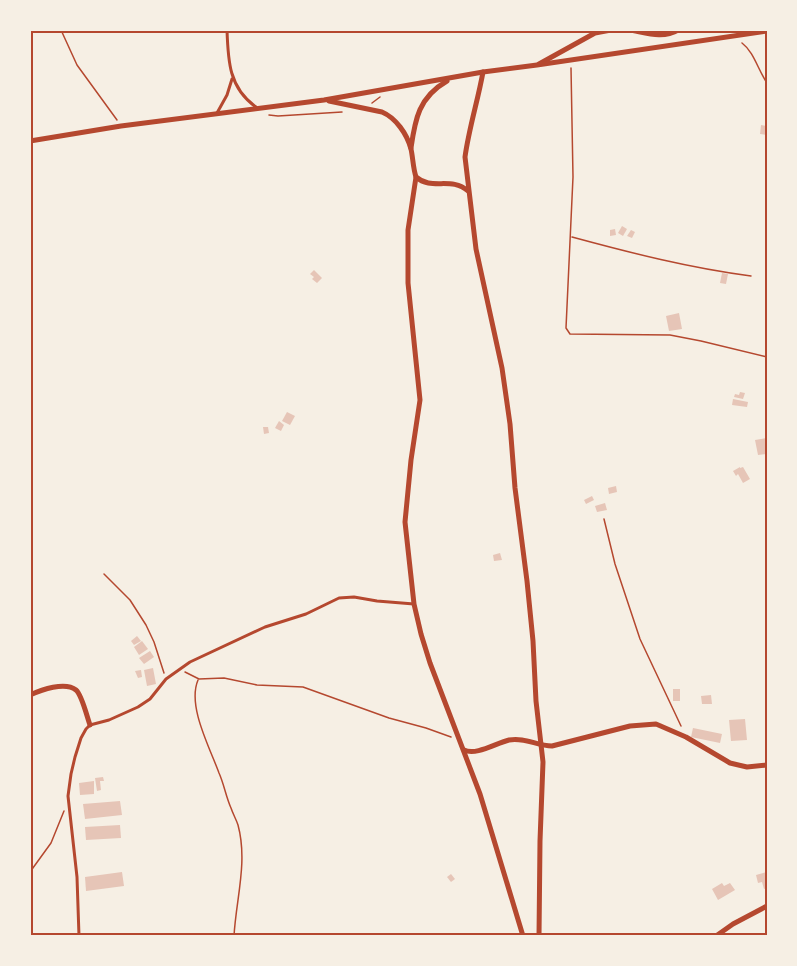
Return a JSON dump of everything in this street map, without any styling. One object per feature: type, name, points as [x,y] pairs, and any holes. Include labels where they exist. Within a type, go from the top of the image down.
[{"type":"street","points":[[537,65],[595,33],[610,30]]},
{"type":"street","points":[[631,30],[658,36],[678,30]]},
{"type":"street","points":[[30,141],[121,126],[324,100],[483,72],[767,31]]},
{"type":"street","points":[[483,72],[465,157],[476,249],[502,368],[510,423],[515,488],[528,591],[543,762],[539,936]]},
{"type":"street","points":[[451,78],[428,95],[421,106],[414,124],[411,148],[416,177],[408,230],[408,283],[420,400],[405,522],[414,604],[421,634],[480,794],[523,936]]},
{"type":"street","points":[[324,100],[389,115],[411,148]]},
{"type":"street","points":[[416,177],[426,184],[457,184],[469,191]]},
{"type":"street","points":[[30,695],[61,686],[76,690],[90,725]]},
{"type":"street","points":[[464,750],[476,752],[501,742],[518,739],[552,747],[630,726],[651,724],[686,737],[730,763],[747,767],[767,765]]},
{"type":"street","points":[[717,936],[733,924],[767,906]]},
{"type":"lane","points":[[227,30],[227,47],[233,78],[240,93],[258,108]]},
{"type":"lane","points":[[217,113],[233,78]]},
{"type":"lane","points":[[79,936],[77,877],[68,796],[71,774],[81,738],[90,725],[138,708],[150,699],[166,679],[205,654],[265,627],[306,614],[339,598],[354,597],[414,604]]},
{"type":"path","points":[[62,30],[83,74],[121,126]]},
{"type":"path","points":[[730,37],[741,42],[749,50],[767,83]]},
{"type":"path","points":[[571,60],[573,177],[566,328],[570,334],[670,335],[767,357]]},
{"type":"path","points":[[362,108],[381,97]]},
{"type":"path","points":[[258,108],[264,113],[278,116],[342,112]]},
{"type":"path","points":[[571,237],[676,263],[751,276]]},
{"type":"path","points":[[604,519],[615,564],[640,639],[686,737]]},
{"type":"path","points":[[104,574],[130,600],[146,625],[166,679]]},
{"type":"path","points":[[179,669],[199,679],[224,678],[257,685],[303,687],[389,718],[441,733],[461,742]]},
{"type":"path","points":[[199,679],[195,686],[195,694],[201,726],[239,829],[242,872],[234,936]]},
{"type":"path","points":[[30,872],[51,843],[68,796]]},
{"type":"building","points":[[761,125],[767,126],[767,135],[760,134]]},
{"type":"building","points":[[622,226],[627,229],[623,236],[618,233]]},
{"type":"building","points":[[615,229],[616,235],[610,236],[610,230]]},
{"type":"building","points":[[631,230],[635,232],[632,238],[627,236]]},
{"type":"building","points":[[314,270],[322,278],[317,283],[310,274]]},
{"type":"building","points":[[722,273],[728,274],[726,284],[720,283]]},
{"type":"building","points":[[679,313],[682,329],[669,331],[666,316]]},
{"type":"building","points":[[740,392],[745,393],[743,399],[734,397],[735,394],[739,395]]},
{"type":"building","points":[[733,399],[748,402],[747,407],[732,405]]},
{"type":"building","points":[[287,412],[295,416],[290,425],[282,421]]},
{"type":"building","points":[[279,421],[284,425],[281,431],[275,428]]},
{"type":"building","points":[[263,427],[268,427],[269,433],[264,434]]},
{"type":"building","points":[[767,438],[767,454],[758,455],[755,440]]},
{"type":"building","points":[[743,467],[750,479],[743,483],[738,474],[736,476],[733,471]]},
{"type":"building","points":[[616,486],[617,492],[609,494],[608,488]]},
{"type":"building","points":[[592,496],[594,500],[586,504],[584,500]]},
{"type":"building","points":[[605,503],[607,510],[597,512],[595,506]]},
{"type":"building","points":[[500,553],[502,560],[494,561],[493,555]]},
{"type":"building","points":[[137,636],[141,641],[134,645],[131,641]]},
{"type":"building","points":[[142,641],[148,649],[139,655],[134,647]]},
{"type":"building","points":[[150,651],[154,657],[144,664],[139,658]]},
{"type":"building","points":[[153,668],[156,684],[147,686],[144,670]]},
{"type":"building","points":[[141,670],[142,677],[138,678],[135,671]]},
{"type":"building","points":[[673,689],[680,689],[680,701],[673,701]]},
{"type":"building","points":[[711,695],[712,704],[702,704],[701,696]]},
{"type":"building","points":[[745,719],[747,740],[731,741],[729,720]]},
{"type":"building","points":[[693,728],[722,734],[720,743],[691,737]]},
{"type":"building","points":[[103,777],[104,781],[100,781],[101,790],[97,791],[95,778]]},
{"type":"building","points":[[94,781],[94,794],[80,795],[79,783]]},
{"type":"building","points":[[120,801],[122,815],[85,819],[83,804]]},
{"type":"building","points":[[120,825],[121,838],[86,840],[85,827]]},
{"type":"building","points":[[122,872],[124,886],[86,891],[85,877]]},
{"type":"building","points":[[767,872],[767,888],[764,889],[762,882],[758,883],[756,875]]},
{"type":"building","points":[[451,874],[455,879],[451,882],[447,877]]},
{"type":"building","points":[[722,883],[724,886],[730,883],[735,890],[718,900],[712,889]]}]
